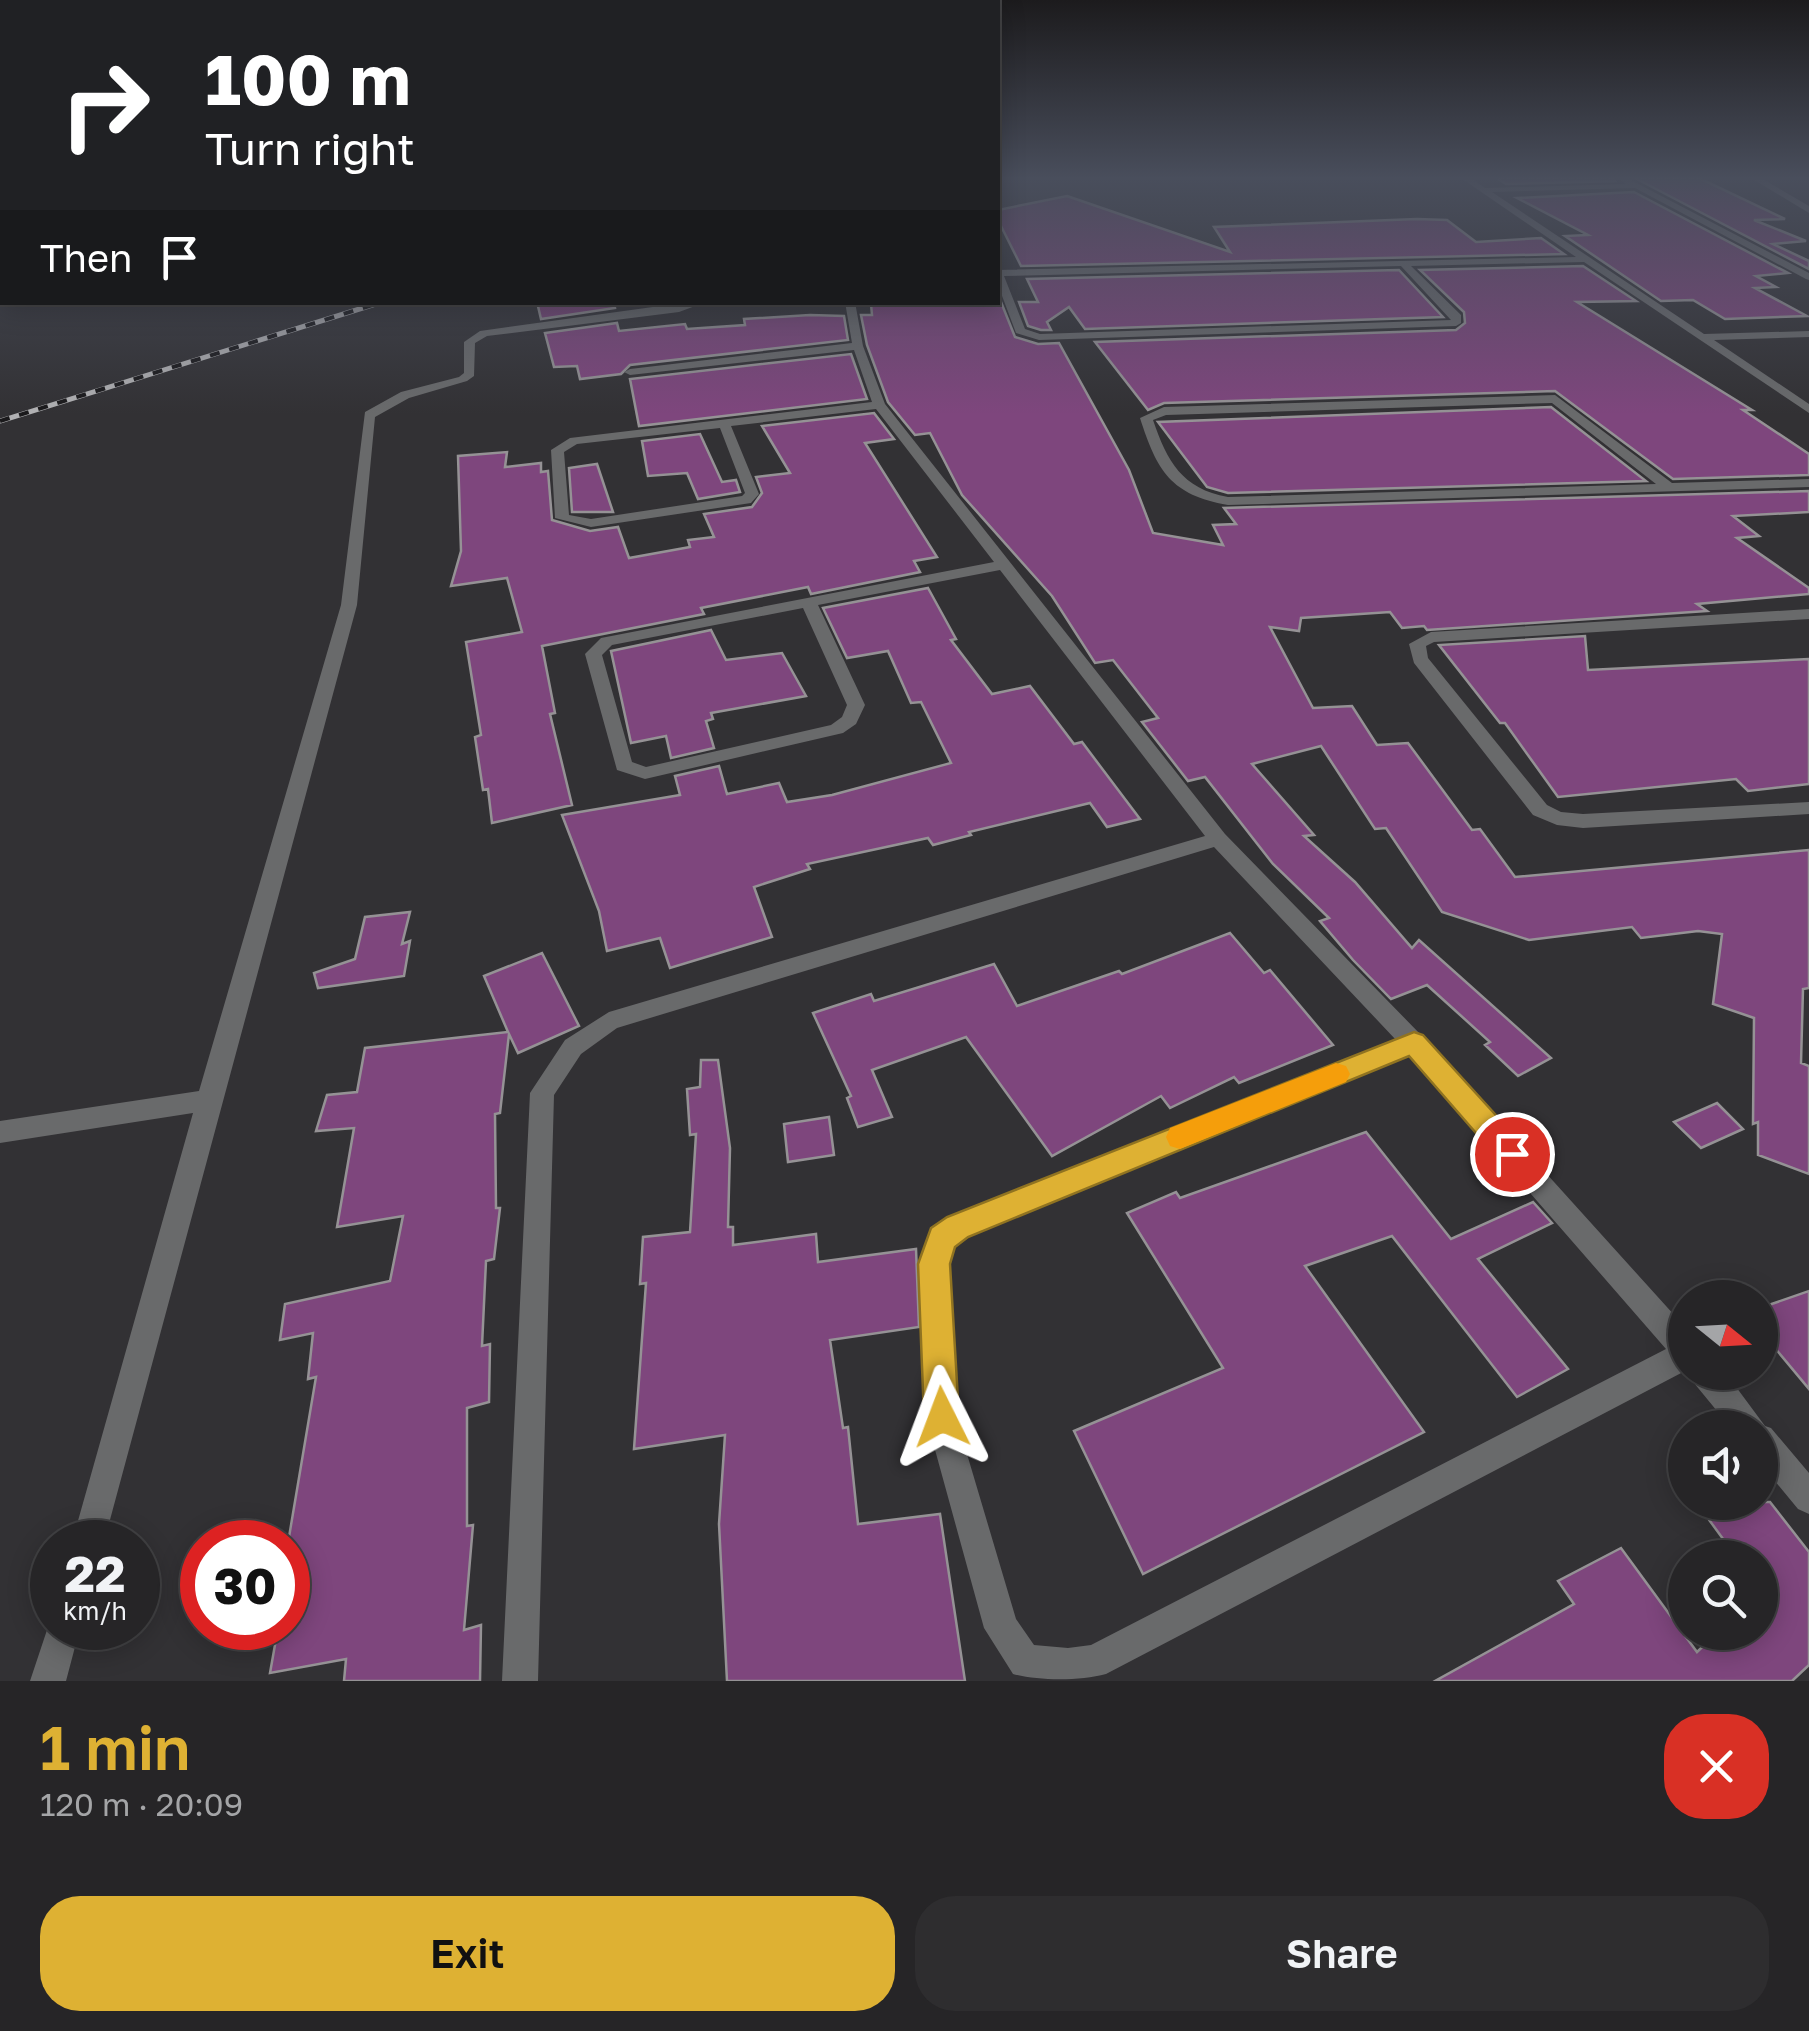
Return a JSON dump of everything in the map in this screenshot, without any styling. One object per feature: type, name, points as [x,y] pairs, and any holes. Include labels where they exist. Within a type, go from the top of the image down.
[{"type":"street","points":[[1586,256],[1809,409]]},
{"type":"street","points":[[1770,256],[1809,277]]},
{"type":"street","points":[[1000,274],[1590,259]]},
{"type":"street","points":[[1000,279],[1020,331],[1040,336],[1456,322],[1457,316],[1406,266]]},
{"type":"street","points":[[94,1520],[348,605],[369,415],[404,394],[463,379],[470,374],[469,342],[484,333],[692,305]]},
{"type":"street","points":[[851,305],[858,346],[879,405],[1218,840],[1414,1043],[1668,1333]]},
{"type":"street","points":[[1705,337],[1809,334]]},
{"type":"street","points":[[630,372],[858,346]]},
{"type":"street","points":[[1670,488],[1566,403],[1555,399],[1164,411],[1146,418],[1166,468],[1184,490],[1206,499],[1670,488],[1809,483]]},
{"type":"street","points":[[724,424],[752,494],[746,500],[591,523],[562,518],[556,450],[563,444],[724,424],[879,405]]},
{"type":"street","points":[[809,604],[856,705],[850,720],[837,729],[646,773],[624,766],[593,654],[596,647],[1001,565]]},
{"type":"street","points":[[1809,614],[1431,637],[1416,644],[1420,659],[1540,810],[1557,818],[1583,821],[1809,808]]},
{"type":"street","points":[[520,1681],[542,1093],[574,1046],[608,1021],[1218,840]]},
{"type":"street","points":[[1414,1043],[958,1227],[942,1238],[934,1264],[942,1417],[1001,1628],[1025,1662],[1068,1666],[1094,1662],[1668,1361]]},
{"type":"street","points":[[0,1132],[209,1100]]},
{"type":"street","points":[[1719,1390],[1736,1410]]},
{"type":"street","points":[[1778,1461],[1809,1498]]},
{"type":"street","points":[[48,1681],[57,1650]]},
{"type":"building","points":[[1016,256],[1453,256],[1021,266]]},
{"type":"building","points":[[1595,256],[1757,256],[1788,273],[1756,276],[1776,287],[1755,288],[1807,316],[1725,319],[1693,300],[1661,301]]},
{"type":"building","points":[[1785,256],[1809,261],[1809,269]]},
{"type":"building","points":[[1583,266],[1636,301],[1577,302],[1752,410],[1743,410],[1809,454],[1809,475],[1673,479],[1555,391],[1164,403],[1148,410],[1095,342],[1456,330],[1465,323],[1464,312],[1420,270]]},
{"type":"building","points":[[1399,270],[1443,317],[1085,329],[1069,307],[1047,322],[1051,330],[1041,330],[1028,326],[1019,302],[1038,302],[1027,279]]},
{"type":"building","points":[[1000,302],[1015,337],[1038,344],[1059,343],[1129,470],[1153,533],[1223,545],[1213,525],[1236,524],[1224,508],[1809,491],[1809,512],[1733,516],[1759,536],[1737,538],[1809,588],[1809,594],[1697,604],[1707,611],[1427,630],[1424,626],[1402,628],[1390,612],[1301,618],[1299,631],[1270,627],[1313,708],[1352,706],[1377,745],[1408,743],[1472,830],[1480,829],[1515,877],[1809,850],[1809,988],[1803,989],[1801,1063],[1809,1066],[1809,1174],[1758,1155],[1758,1122],[1753,1124],[1754,1018],[1713,1004],[1722,934],[1698,931],[1641,938],[1632,927],[1529,940],[1442,912],[1386,828],[1375,829],[1321,746],[1252,764],[1314,835],[1304,836],[1355,882],[1412,948],[1419,940],[1551,1058],[1518,1076],[1485,1045],[1490,1042],[1427,985],[1391,999],[1353,960],[1320,921],[1329,918],[1273,864],[1205,777],[1188,781],[1142,722],[1158,718],[1113,660],[1095,663],[1052,596],[962,495],[930,433],[915,435],[888,402],[867,345],[861,315],[872,315],[871,305]]},
{"type":"building","points":[[538,305],[614,305],[615,308],[541,319]]},
{"type":"building","points":[[844,316],[848,340],[630,365],[621,374],[580,379],[577,366],[554,367],[545,333],[617,323],[619,331],[685,324],[687,329],[745,325],[744,319]]},
{"type":"building","points":[[851,354],[867,399],[639,426],[630,379]]},
{"type":"building","points":[[1551,407],[1646,481],[1228,493],[1207,487],[1158,422]]},
{"type":"building","points":[[874,413],[894,439],[865,443],[937,557],[914,561],[920,572],[811,594],[808,587],[701,608],[704,614],[542,646],[555,713],[550,714],[572,805],[492,823],[475,737],[481,735],[466,642],[522,632],[507,578],[451,586],[461,551],[458,456],[507,452],[505,467],[541,463],[541,472],[548,471],[552,520],[590,531],[618,527],[629,558],[690,547],[688,540],[714,537],[704,514],[752,507],[762,493],[756,477],[790,473],[762,426]]},
{"type":"building","points":[[700,434],[722,482],[736,480],[740,492],[698,499],[687,473],[648,476],[642,441]]},
{"type":"building","points":[[597,464],[613,512],[572,512],[569,468]]},
{"type":"building","points":[[928,588],[956,639],[951,640],[992,694],[1030,686],[1074,744],[1082,742],[1140,819],[1107,827],[1090,803],[969,832],[971,835],[933,845],[928,838],[807,864],[810,869],[754,887],[772,937],[670,968],[660,938],[607,951],[599,911],[562,815],[680,795],[675,776],[719,766],[727,794],[779,783],[787,802],[832,795],[951,763],[921,702],[911,703],[888,651],[847,658],[823,608]]},
{"type":"building","points":[[711,630],[726,660],[782,653],[806,696],[711,713],[713,719],[706,721],[714,748],[671,758],[666,736],[631,743],[611,651]]},
{"type":"building","points":[[1585,636],[1588,670],[1809,659],[1809,784],[1748,791],[1736,779],[1558,797],[1505,723],[1500,723],[1439,645]]},
{"type":"building","points":[[410,912],[402,944],[410,941],[404,976],[318,988],[314,973],[355,959],[365,917]]},
{"type":"building","points":[[1230,933],[1264,973],[1270,970],[1333,1045],[1239,1083],[1234,1077],[1170,1108],[1161,1096],[1052,1156],[966,1037],[872,1070],[892,1117],[858,1127],[847,1098],[851,1096],[813,1013],[871,994],[874,1001],[994,964],[1017,1006],[1119,971],[1122,974]]},
{"type":"building","points":[[542,953],[579,1026],[518,1053],[509,1034],[500,1113],[495,1114],[496,1208],[500,1208],[494,1259],[486,1261],[482,1346],[490,1344],[489,1402],[467,1408],[467,1526],[473,1525],[464,1630],[481,1625],[480,1681],[344,1681],[346,1659],[270,1673],[274,1650],[310,1650],[310,1520],[292,1520],[316,1377],[308,1379],[313,1333],[280,1340],[285,1304],[390,1281],[403,1216],[337,1227],[354,1128],[316,1131],[327,1095],[357,1092],[365,1048],[508,1032],[484,976]]},
{"type":"building","points":[[701,1060],[718,1060],[730,1148],[728,1227],[733,1227],[733,1245],[816,1234],[818,1262],[916,1249],[919,1327],[830,1340],[843,1428],[848,1427],[858,1524],[940,1514],[965,1681],[727,1681],[719,1524],[725,1435],[634,1449],[646,1283],[640,1284],[643,1237],[690,1232],[696,1134],[690,1135],[687,1089],[700,1087]]},
{"type":"building","points":[[1717,1103],[1743,1129],[1701,1148],[1674,1122]]},
{"type":"building","points":[[829,1117],[834,1155],[788,1162],[784,1124]]},
{"type":"building","points":[[1366,1132],[1451,1239],[1533,1202],[1552,1223],[1478,1259],[1568,1369],[1517,1397],[1392,1236],[1305,1266],[1424,1432],[1143,1574],[1074,1431],[1223,1368],[1127,1213],[1176,1192],[1180,1198]]},
{"type":"building","points":[[1809,1291],[1809,1389],[1778,1352],[1778,1302]]},
{"type":"building","points":[[1778,1512],[1809,1552],[1809,1665],[1792,1681],[1435,1681],[1574,1604],[1558,1581],[1621,1548],[1668,1612],[1668,1650],[1778,1650],[1778,1540],[1724,1540],[1709,1520],[1778,1520]]},
{"type":"railway","points":[[0,421],[372,305]]},
{"type":"slow traffic","points":[[1180,1137],[1336,1074]]},
{"type":"route","points":[[942,1417],[934,1264],[942,1238],[958,1227],[1414,1043],[1512,1154]]}]
